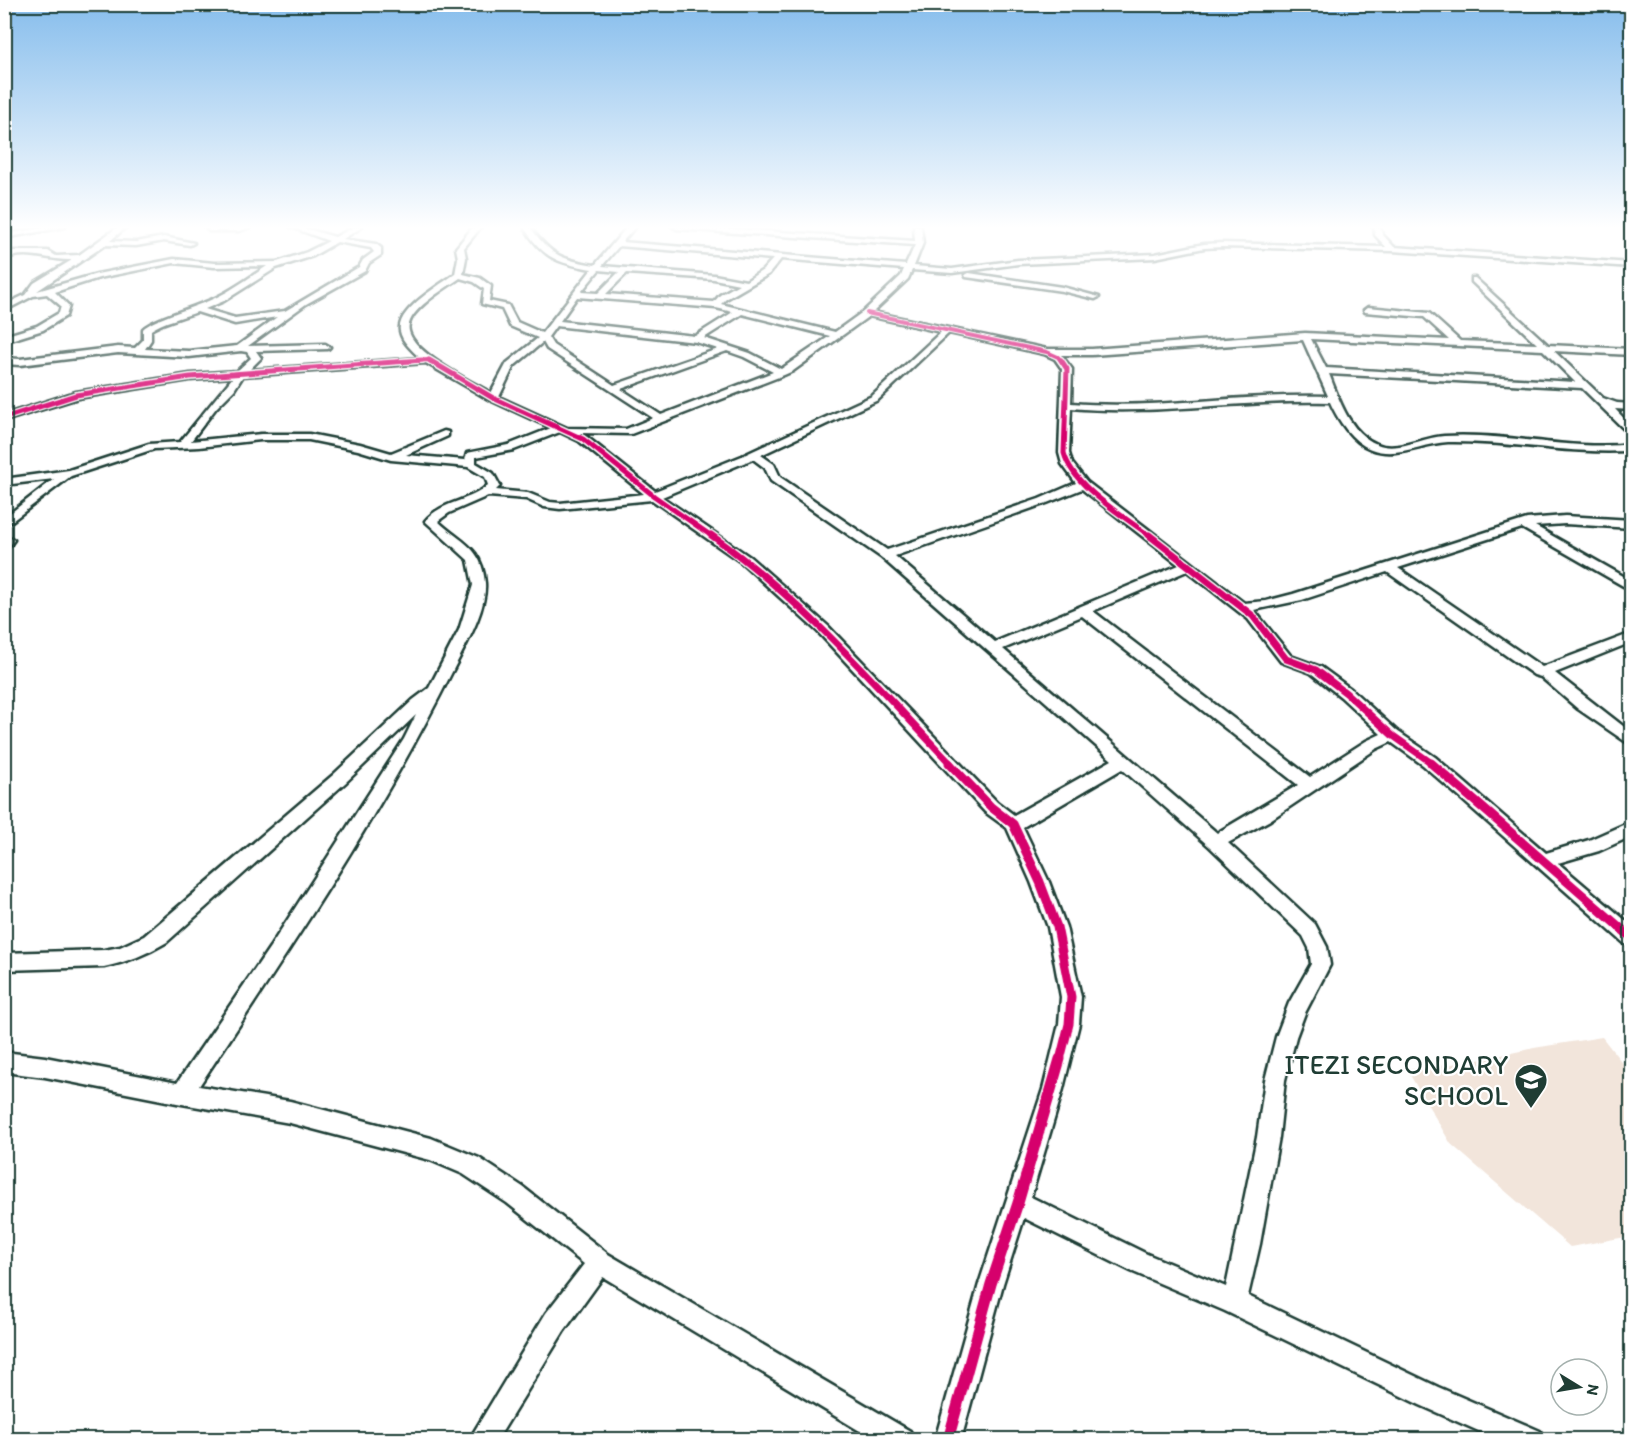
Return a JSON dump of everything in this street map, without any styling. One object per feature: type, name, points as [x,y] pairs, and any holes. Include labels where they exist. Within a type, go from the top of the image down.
[{"type":"street","points":[[4,309],[30,294]]},
{"type":"street","points":[[4,339],[40,328],[63,314],[65,306],[53,294]]},
{"type":"street","points":[[138,351],[147,340],[146,331],[149,327],[227,294]]},
{"type":"street","points":[[240,348],[314,294]]},
{"type":"street","points":[[433,294],[417,306],[403,328],[408,339],[428,360],[493,398],[583,439],[654,496],[746,560],[824,628],[991,807],[1012,824],[1040,882],[1057,927],[1071,996],[1069,1024],[1053,1089],[991,1284],[948,1440]]},
{"type":"street","points":[[487,294],[486,302],[505,307],[513,324],[544,337],[550,347],[662,420]]},
{"type":"street","points":[[493,398],[510,365],[544,337],[575,294]]},
{"type":"street","points":[[580,294],[716,305],[836,335]]},
{"type":"street","points":[[716,305],[727,294]]},
{"type":"street","points":[[470,464],[469,459],[476,453],[510,448],[564,429],[620,433],[662,420],[781,373],[867,313],[887,294]]},
{"type":"street","points":[[1081,294],[1095,297]]},
{"type":"street","points":[[1490,294],[1604,403],[1632,434]]},
{"type":"street","points":[[196,309],[235,321],[289,312]]},
{"type":"street","points":[[1368,310],[1426,315],[1457,342]]},
{"type":"street","points":[[697,339],[739,312]]},
{"type":"street","points":[[867,313],[1047,352],[1092,352],[1305,336],[1632,352]]},
{"type":"street","points":[[553,323],[697,339],[747,355],[781,373]]},
{"type":"street","points":[[488,493],[528,496],[548,506],[654,496],[875,398],[947,331]]},
{"type":"street","points":[[1305,336],[1323,371],[1333,399],[1351,429],[1367,444],[1384,451],[1427,440],[1455,438],[1530,444],[1632,447]]},
{"type":"street","points":[[4,361],[20,362],[118,350],[200,353],[240,348],[250,350],[325,347]]},
{"type":"street","points":[[614,388],[725,349]]},
{"type":"street","points":[[184,443],[212,406],[234,385],[239,374],[256,358],[250,350]]},
{"type":"street","points":[[1047,352],[1058,357],[1067,369],[1064,453],[1067,464],[1083,484],[1253,616],[1286,659],[1316,670],[1346,693],[1392,735],[1429,761],[1632,938]]},
{"type":"street","points":[[4,418],[76,394],[190,377],[428,360]]},
{"type":"street","points":[[4,369],[20,362]]},
{"type":"street","points":[[1323,371],[1583,385]]},
{"type":"street","points":[[1065,405],[1169,408],[1299,398],[1333,399]]},
{"type":"street","points":[[1604,403],[1632,407]]},
{"type":"street","points":[[391,457],[444,434]]},
{"type":"street","points":[[4,482],[67,474],[142,448],[261,437],[309,437],[391,457],[470,464],[483,471],[494,481],[494,486],[488,493],[444,512],[431,521],[471,555],[479,585],[466,630],[437,690],[410,741],[311,899],[182,1095]]},
{"type":"street","points":[[753,454],[771,466],[775,479],[886,555],[1216,842],[1309,930],[1321,956],[1321,965],[1296,1009],[1275,1080],[1268,1137],[1248,1244],[1234,1302]]},
{"type":"street","points":[[4,524],[67,474]]},
{"type":"street","points":[[886,555],[1043,501],[1083,484]]},
{"type":"street","points":[[1242,607],[1266,605],[1297,597],[1523,524],[1558,520],[1632,524]]},
{"type":"street","points":[[1523,524],[1632,586]]},
{"type":"street","points":[[4,537],[8,540],[4,545]]},
{"type":"street","points":[[994,648],[1189,565]]},
{"type":"street","points":[[1388,567],[1539,672],[1632,637]]},
{"type":"street","points":[[1083,610],[1309,785]]},
{"type":"street","points":[[1544,672],[1583,705],[1632,741]]},
{"type":"street","points":[[8,965],[114,957],[135,951],[160,936],[339,779],[418,704],[437,690]]},
{"type":"street","points":[[1216,842],[1264,815],[1371,745],[1392,735]]},
{"type":"street","points":[[1012,824],[1123,762]]},
{"type":"street","points":[[1542,861],[1593,846],[1632,828]]},
{"type":"street","points":[[4,1062],[45,1067],[182,1095],[290,1113],[431,1149],[471,1166],[515,1196],[600,1262],[901,1440]]},
{"type":"street","points":[[1018,1203],[1139,1263],[1234,1302],[1420,1392],[1531,1440]]},
{"type":"street","points":[[482,1440],[555,1322],[600,1262]]},
{"type":"shaded area","name":"ITEZI SECONDARY SCHOOL","points":[[1602,1037],[1631,1074],[1631,1236],[1570,1247],[1451,1144],[1407,1070],[1474,1061]]},
{"type":"cycle path","points":[[867,313],[1047,352],[1058,357],[1067,369],[1064,453],[1067,464],[1083,484],[1253,616],[1286,659],[1316,670],[1346,693],[1392,735],[1429,761],[1632,938]]},
{"type":"cycle path","points":[[4,418],[76,395],[190,377],[428,360],[493,398],[583,439],[654,496],[746,560],[823,629],[991,807],[1013,824],[1040,882],[1057,927],[1071,997],[1069,1024],[1053,1089],[991,1284],[948,1440]]},
{"type":"place","name":"ITEZI SECONDARY SCHOOL","points":[[1531,1109]]}]
